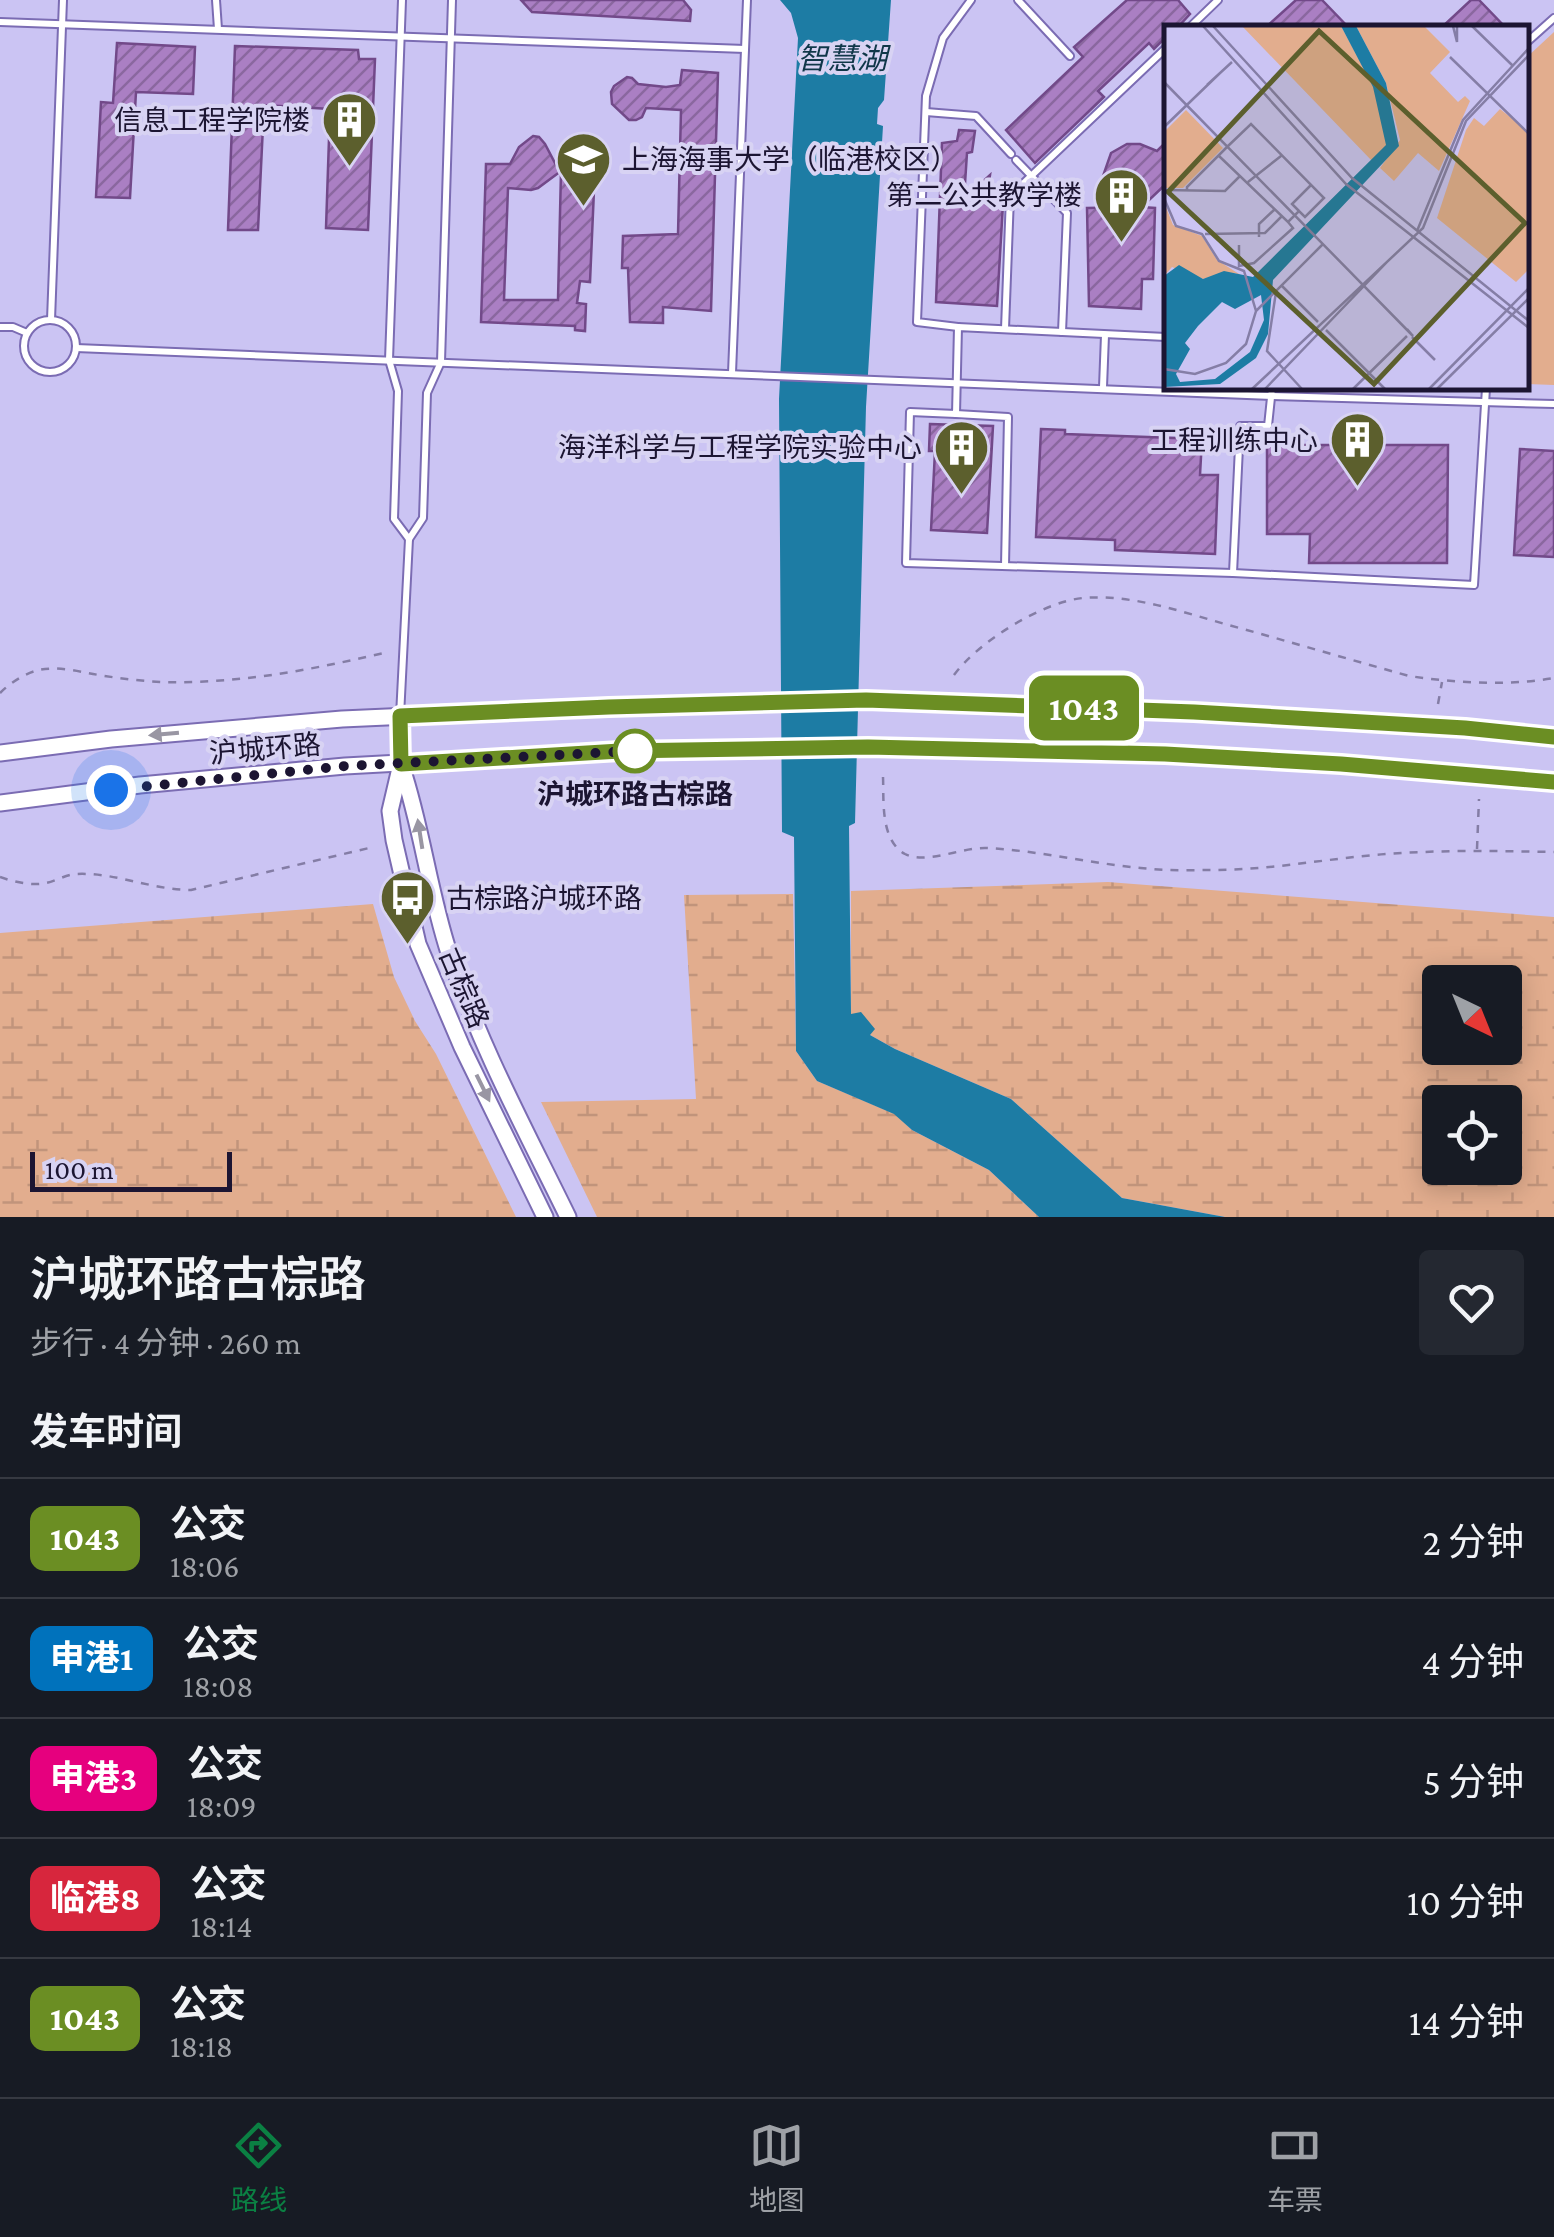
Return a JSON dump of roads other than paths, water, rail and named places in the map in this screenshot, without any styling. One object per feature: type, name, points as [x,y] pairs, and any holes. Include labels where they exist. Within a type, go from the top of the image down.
[{"type":"main road","name":"沪城环路","points":[[0,753],[111,739],[400,716],[866,700],[1214,713],[1554,737]]},
{"type":"main road","name":"古棕路","points":[[400,716],[401,764],[390,812],[418,944],[462,1047],[546,1217]]},
{"type":"main road","name":"沪城环路","points":[[0,803],[345,766],[620,751],[868,747],[1130,752],[1554,782]]},
{"type":"main road","name":"古棕路","points":[[401,764],[416,809],[435,904],[460,982],[568,1217]]},
{"type":"lane","points":[[51,320],[63,0]]},
{"type":"lane","points":[[216,0],[218,29]]},
{"type":"lane","points":[[402,0],[389,360],[398,392],[394,519],[409,539],[423,518],[427,393],[440,362],[452,0]]},
{"type":"lane","points":[[970,0],[943,38],[926,96],[917,322],[1164,337]]},
{"type":"lane","points":[[1018,0],[1070,56]]},
{"type":"lane","points":[[1192,25],[1218,0]]},
{"type":"lane","points":[[732,373],[746,1]]},
{"type":"lane","points":[[1529,41],[1554,18]]},
{"type":"lane","points":[[0,22],[745,49]]},
{"type":"lane","points":[[1005,330],[1010,196],[1164,50]]},
{"type":"lane","points":[[926,112],[976,116],[1067,213],[1062,332]]},
{"type":"lane","points":[[51,320],[63,322],[76,338],[71,362],[52,372],[30,363],[24,348],[27,332],[37,323],[51,320]]},
{"type":"lane","points":[[0,327],[27,332]]},
{"type":"lane","points":[[956,414],[958,327]]},
{"type":"lane","points":[[1103,388],[1105,334]]},
{"type":"lane","points":[[76,348],[1164,389]]},
{"type":"lane","points":[[1188,390],[1554,404]]},
{"type":"lane","points":[[1005,566],[1008,416],[910,412],[906,563],[1474,585],[1486,390]]},
{"type":"lane","points":[[1233,573],[1240,426],[1268,426],[1272,392]]},
{"type":"lane","name":"古棕路","points":[[400,716],[409,539]]},
{"type":"water","name":"智慧湖","points":[[780,0],[891,0],[884,100],[878,108],[877,124],[883,126],[866,407],[855,823],[849,826],[851,1014],[861,1012],[875,1029],[870,1035],[895,1049],[1011,1099],[1122,1198],[1225,1217],[1039,1217],[989,1170],[912,1130],[894,1114],[817,1081],[796,1051],[794,837],[782,832],[779,399],[798,38],[791,13]]},
{"type":"place","name":"信息工程学院楼","points":[[349,169]]},
{"type":"place","name":"上海海事大学（临港校区）","points":[[583,208]]},
{"type":"place","name":"第二公共教学楼","points":[[1121,244]]},
{"type":"place","name":"工程训练中心","points":[[1357,489]]},
{"type":"place","name":"海洋科学与工程学院实验中心","points":[[961,496]]},
{"type":"place","name":"沪城环路古棕路","points":[[635,751]]},
{"type":"place","name":"古棕路沪城环路","points":[[407,947]]}]
